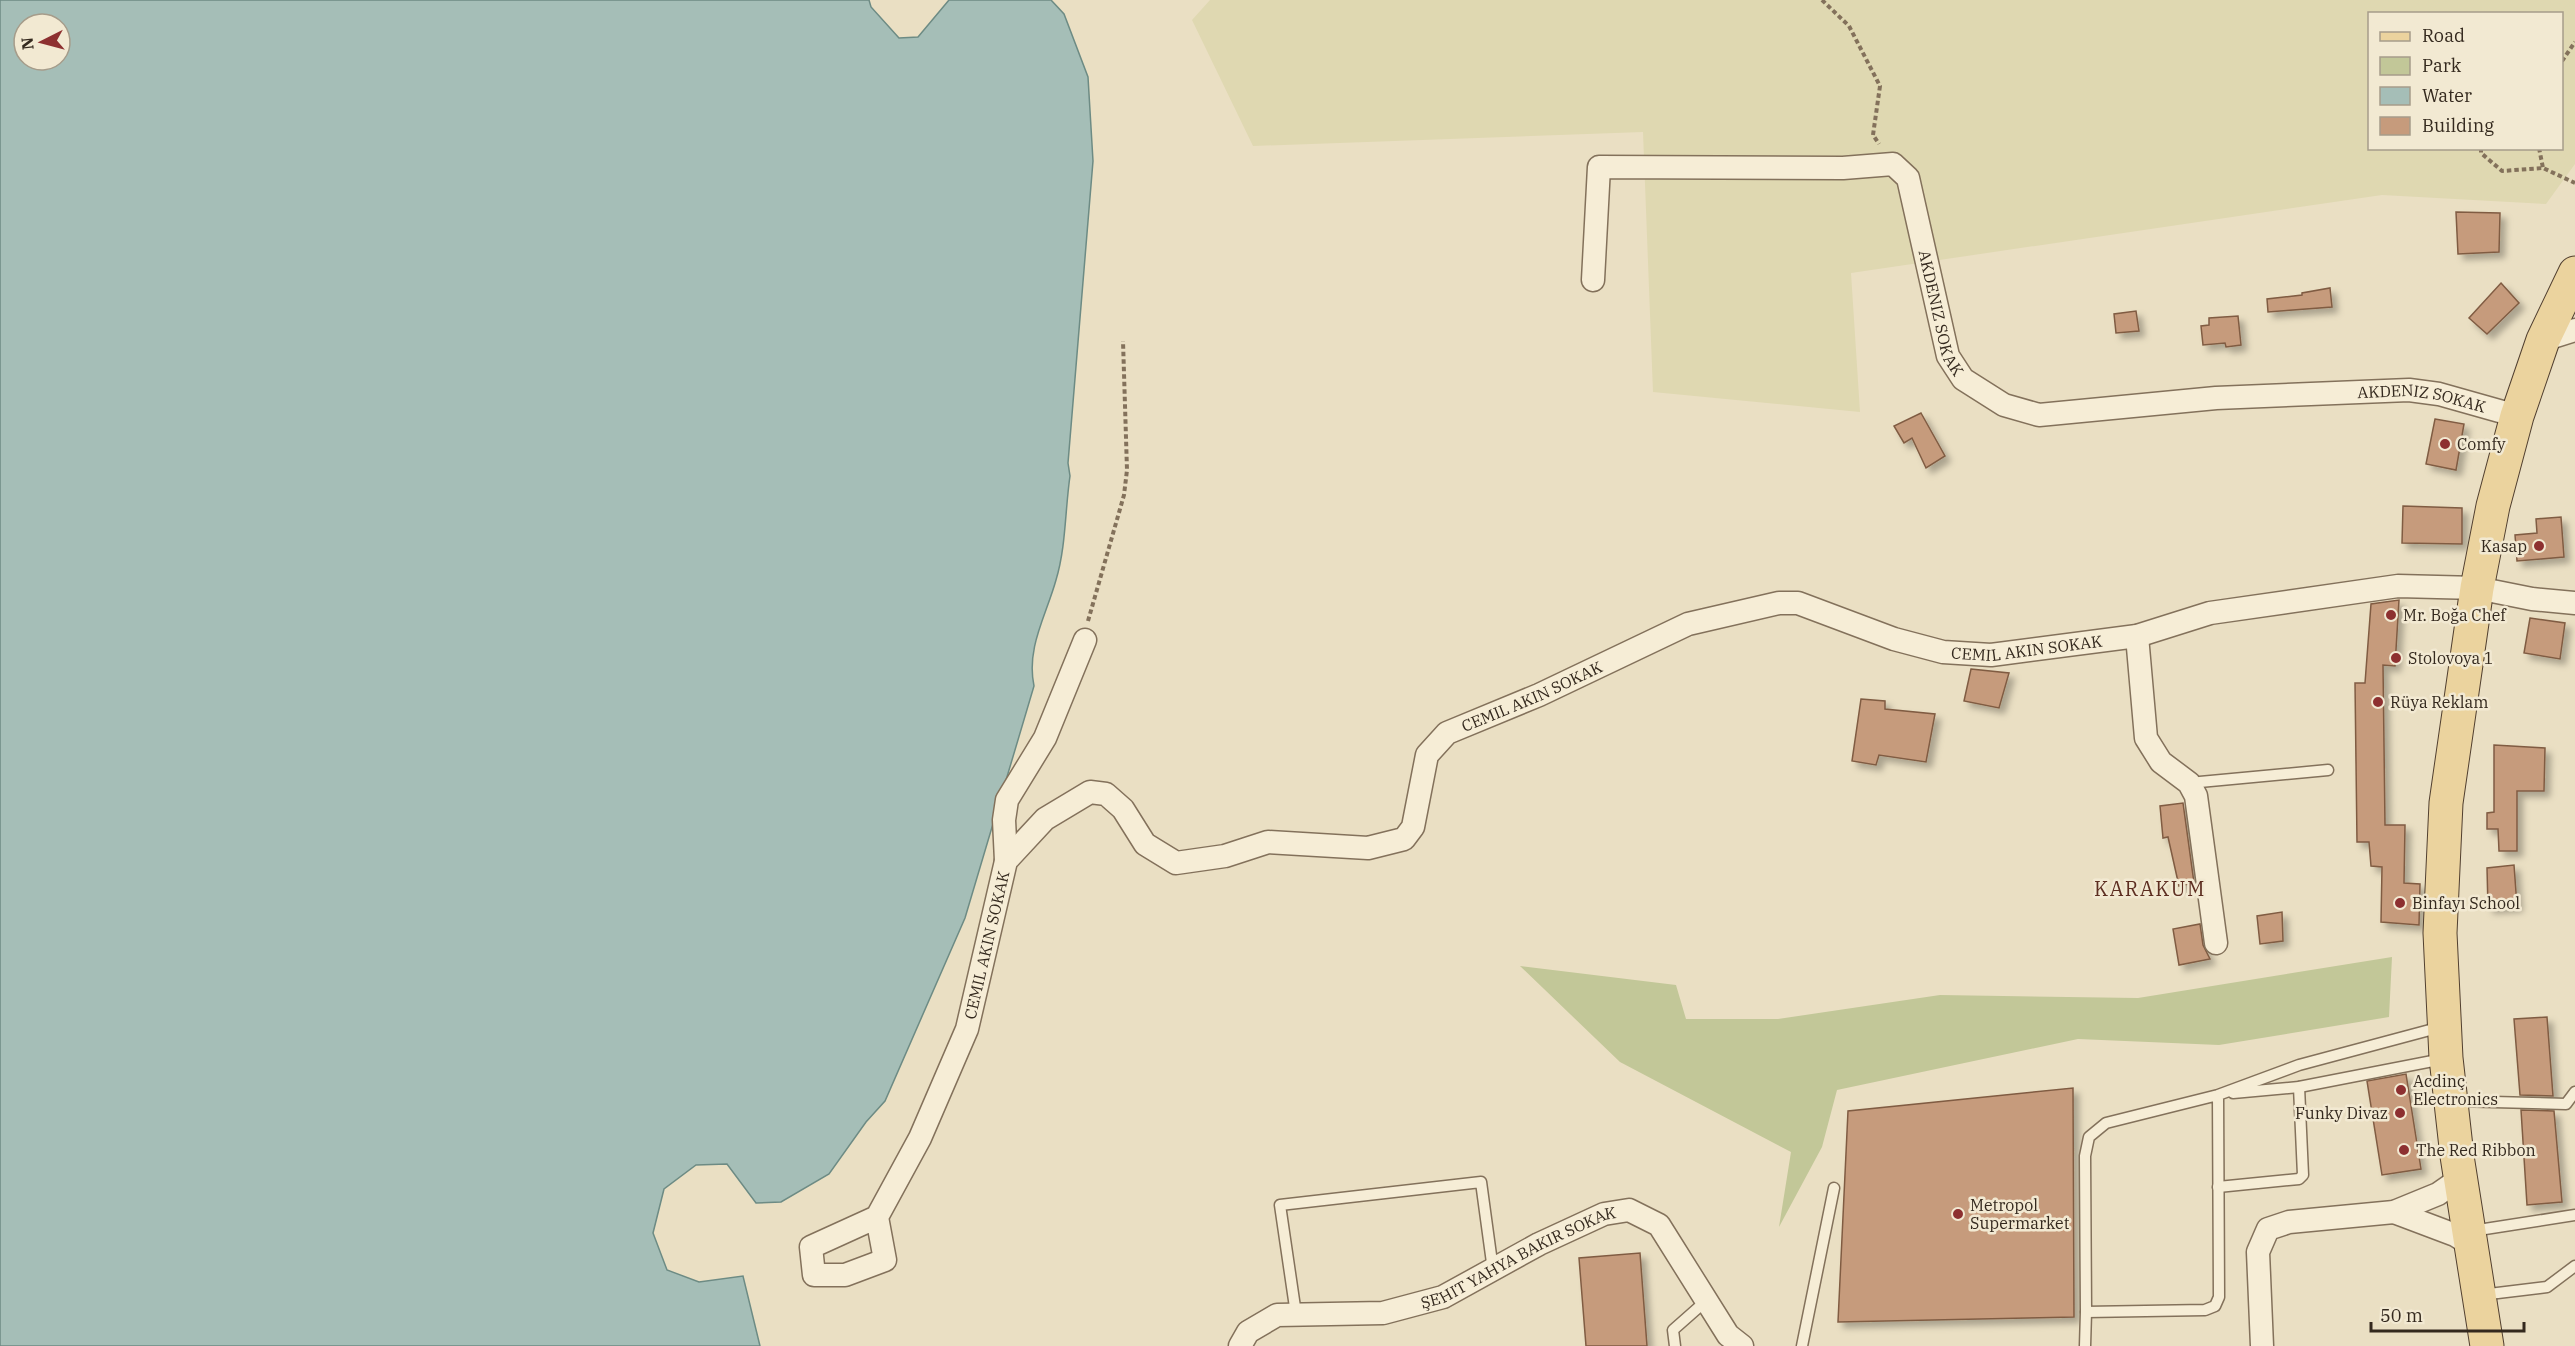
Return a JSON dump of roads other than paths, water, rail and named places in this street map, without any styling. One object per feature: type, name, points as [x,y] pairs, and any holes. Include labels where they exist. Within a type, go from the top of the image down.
[{"type":"main road","points":[[2487,1346],[2469,1238],[2446,1058],[2440,933],[2446,803],[2477,588],[2493,506],[2517,416],[2543,340],[2575,273]]},
{"type":"street","name":"AKDENIZ SOKAK","points":[[1593,280],[1599,167],[1843,168],[1893,164],[1908,178],[1948,356],[1963,379],[2004,405],[2039,415],[2121,409],[2216,398],[2409,390],[2439,394],[2517,416]]},
{"type":"street","points":[[2543,340],[2575,330]]},
{"type":"street","name":"CEMIL AKIN SOKAK","points":[[877,1217],[920,1138],[967,1029],[1006,861],[1045,819],[1090,792],[1106,794],[1124,809],[1145,844],[1176,863],[1225,856],[1268,842],[1368,848],[1404,839],[1413,828],[1427,755],[1447,733],[1539,695],[1688,624],[1779,603],[1798,603],[1894,639],[1943,652],[1991,655],[2137,636],[2210,613],[2398,585],[2477,588],[2532,599],[2575,603]]},
{"type":"street","points":[[2137,636],[2146,738],[2161,762],[2189,783],[2196,796],[2216,943]]},
{"type":"street","points":[[1006,861],[1004,820],[1007,800],[1045,738],[1086,640]]},
{"type":"street","points":[[2262,1346],[2258,1252],[2268,1229],[2289,1222],[2394,1212],[2438,1194],[2461,1178]]},
{"type":"street","points":[[1240,1346],[1248,1332],[1277,1315],[1383,1313],[1443,1297],[1539,1245],[1604,1214],[1629,1210],[1659,1225],[1728,1335],[1742,1346]]},
{"type":"street","points":[[2394,1212],[2469,1238]]},
{"type":"lane","points":[[2189,783],[2328,770]]},
{"type":"lane","points":[[2085,1346],[2085,1156],[2089,1137],[2106,1123],[2218,1095],[2299,1065],[2445,1026]]},
{"type":"lane","points":[[2218,1095],[2299,1087],[2446,1058]]},
{"type":"lane","points":[[2218,1186],[2299,1179],[2303,1174],[2299,1087]]},
{"type":"lane","points":[[2452,1101],[2566,1104],[2575,1092]]},
{"type":"lane","points":[[2086,1312],[2205,1310],[2215,1306],[2219,1297],[2218,1095]]},
{"type":"lane","points":[[1296,1314],[1280,1205],[1481,1182],[1493,1270]]},
{"type":"lane","points":[[1802,1346],[1834,1188]]},
{"type":"lane","points":[[2469,1238],[2575,1215]]},
{"type":"lane","points":[[2478,1295],[2547,1287],[2575,1266]]},
{"type":"lane","points":[[1675,1346],[1673,1330],[1707,1300]]},
{"type":"water","points":[[0,0],[869,0],[871,7],[899,38],[918,37],[949,0],[1051,0],[1064,14],[1088,77],[1093,161],[1068,463],[1070,476],[1064,542],[1052,593],[1035,645],[1032,672],[1034,686],[965,918],[885,1101],[866,1122],[829,1174],[781,1202],[756,1203],[727,1164],[696,1165],[664,1189],[653,1233],[667,1270],[699,1282],[743,1276],[760,1346],[0,1346]]},
{"type":"place","name":"Comfy","points":[[2445,444]]},
{"type":"place","name":"Kasap","points":[[2539,546]]},
{"type":"place","name":"Mr. Boğa Chef","points":[[2391,615]]},
{"type":"place","name":"Stolovoya 1","points":[[2396,658]]},
{"type":"place","name":"Rüya Reklam","points":[[2378,702]]},
{"type":"place","name":"Binfayı School","points":[[2400,903]]},
{"type":"place","name":"Acdinç Electronics","points":[[2401,1090]]},
{"type":"place","name":"Funky Divaz","points":[[2400,1113]]},
{"type":"place","name":"The Red Ribbon","points":[[2404,1150]]},
{"type":"place","name":"Metropol Supermarket","points":[[1958,1214]]},
{"type":"district","name":"KARAKUM","points":[[2150,888]]}]
